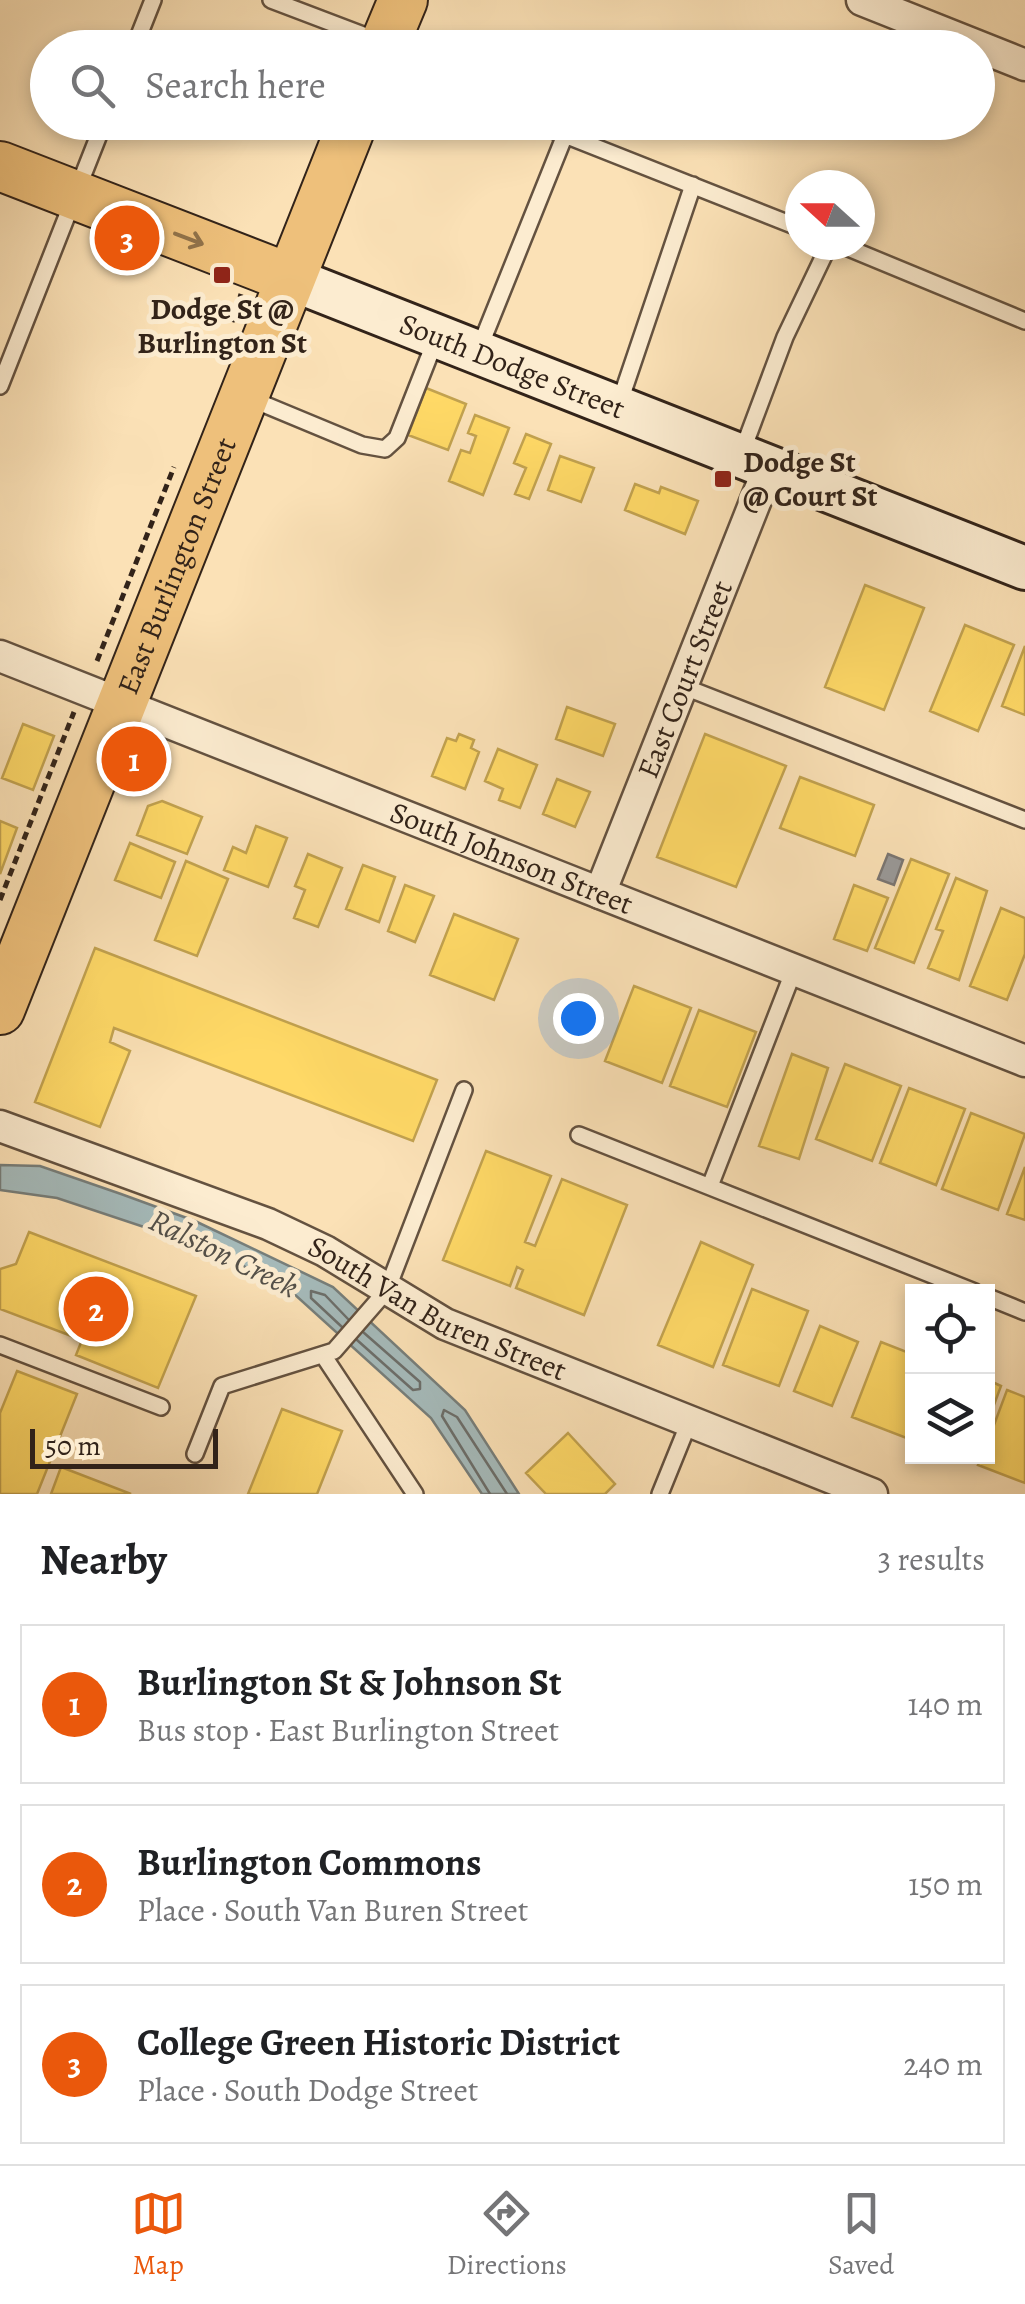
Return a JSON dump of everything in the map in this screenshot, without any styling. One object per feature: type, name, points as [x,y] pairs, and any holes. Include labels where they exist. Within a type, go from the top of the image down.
[{"type":"main road","name":"East Burlington Street","points":[[0,1010],[102,696],[242,396],[272,271],[343,140]]},
{"type":"main road","name":"South Dodge Street","points":[[0,166],[1025,568]]},
{"type":"street","points":[[862,0],[937,30]]},
{"type":"street","points":[[995,53],[1025,65]]},
{"type":"street","name":"East Court Street","points":[[600,893],[682,686],[755,462]]},
{"type":"street","name":"South Johnson Street","points":[[0,656],[1025,1061]]},
{"type":"street","name":"South Van Buren Street","points":[[0,1126],[268,1224],[325,1251],[446,1324],[872,1494]]},
{"type":"lane","points":[[141,30],[152,0]]},
{"type":"lane","points":[[271,0],[391,30]]},
{"type":"lane","points":[[0,386],[97,140]]},
{"type":"lane","points":[[477,352],[563,140]]},
{"type":"lane","points":[[575,140],[785,222]]},
{"type":"lane","points":[[618,408],[693,185]]},
{"type":"lane","points":[[875,259],[1025,320]]},
{"type":"lane","points":[[755,462],[786,336],[822,260]]},
{"type":"lane","points":[[242,396],[362,446],[385,450],[397,438],[437,336]]},
{"type":"lane","points":[[682,686],[1025,820]]},
{"type":"lane","points":[[710,1186],[794,970]]},
{"type":"lane","points":[[195,1454],[222,1386],[334,1352],[386,1290],[464,1090]]},
{"type":"lane","points":[[579,1134],[955,1284]]},
{"type":"lane","points":[[995,1299],[1025,1312]]},
{"type":"lane","points":[[0,1345],[161,1407]]},
{"type":"lane","points":[[323,1355],[415,1494]]},
{"type":"lane","points":[[660,1494],[690,1420]]},
{"type":"path","points":[[231,327],[272,271]]},
{"type":"path","points":[[0,900],[102,696],[180,452]]},
{"type":"water","name":"Ralston Creek","points":[[0,1165],[40,1166],[195,1221],[333,1287],[465,1410],[519,1494],[482,1494],[431,1418],[292,1292],[180,1232],[150,1229],[57,1198],[0,1190]]},
{"type":"building: Homes","points":[[426,388],[466,404],[448,450],[408,435]]},
{"type":"building: Homes","points":[[475,415],[509,428],[483,495],[449,481],[461,450],[470,453],[476,436],[468,433]]},
{"type":"building: Homes","points":[[526,434],[551,444],[529,499],[515,494],[526,468],[514,463]]},
{"type":"building: Homes","points":[[560,456],[594,468],[581,502],[548,490]]},
{"type":"building: Homes","points":[[635,484],[659,493],[661,487],[698,501],[685,534],[625,510]]},
{"type":"building: Homes","points":[[865,585],[924,608],[884,710],[825,687]]},
{"type":"building: Homes","points":[[965,625],[1014,645],[978,731],[930,711]]},
{"type":"building: Homes","points":[[1025,646],[1025,715],[1002,706]]},
{"type":"building: Homes","points":[[567,707],[615,724],[603,756],[556,739]]},
{"type":"building: Homes","points":[[23,724],[54,736],[33,790],[2,778]]},
{"type":"building: Homes","points":[[459,734],[474,740],[471,748],[479,752],[465,789],[432,776],[447,738],[456,741]]},
{"type":"building: Homes","points":[[705,734],[786,766],[736,887],[657,857]]},
{"type":"building: Homes","points":[[498,749],[537,765],[520,808],[499,800],[503,789],[485,781]]},
{"type":"building: Homes","points":[[800,777],[874,805],[855,856],[780,828]]},
{"type":"building: Homes","points":[[557,779],[590,792],[575,827],[543,814]]},
{"type":"building: Homes","points":[[162,801],[202,817],[187,854],[137,835],[148,806]]},
{"type":"building: Homes","points":[[0,821],[17,828],[0,874]]},
{"type":"building: Homes","points":[[256,826],[287,838],[268,887],[224,870],[233,847],[246,853]]},
{"type":"building: Homes","points":[[130,843],[175,862],[161,898],[115,880]]},
{"type":"building: Homes","points":[[308,854],[342,868],[318,927],[294,918],[305,890],[295,886]]},
{"type":"building: Homes","points":[[911,859],[949,874],[914,963],[875,948]]},
{"type":"building: Homes","points":[[186,861],[228,879],[197,956],[155,940]]},
{"type":"building: Homes","points":[[363,865],[395,877],[379,922],[346,909]]},
{"type":"building: Homes","points":[[956,878],[987,891],[959,980],[928,968],[943,931],[936,929]]},
{"type":"building: Homes","points":[[405,885],[434,896],[415,942],[388,931]]},
{"type":"building: Homes","points":[[854,885],[888,898],[867,951],[834,939]]},
{"type":"building: Homes","points":[[1001,908],[1025,918],[1025,954],[1007,1000],[970,986]]},
{"type":"building: Homes","points":[[454,914],[518,939],[494,1000],[430,975]]},
{"type":"building: Homes","points":[[95,948],[437,1080],[413,1141],[114,1028],[110,1042],[130,1051],[100,1127],[35,1102]]},
{"type":"building: Homes","points":[[634,986],[691,1008],[662,1083],[605,1061]]},
{"type":"building: Homes","points":[[699,1010],[756,1032],[727,1107],[670,1086]]},
{"type":"building: Homes","points":[[792,1054],[828,1068],[799,1159],[759,1146]]},
{"type":"building: Homes","points":[[845,1064],[901,1086],[872,1161],[816,1139]]},
{"type":"building: Homes","points":[[909,1088],[965,1109],[936,1185],[880,1163]]},
{"type":"building: Homes","points":[[971,1113],[1025,1134],[998,1210],[942,1189]]},
{"type":"building: Homes","points":[[486,1151],[551,1176],[525,1242],[535,1246],[562,1179],[627,1205],[584,1315],[516,1288],[523,1270],[517,1267],[510,1286],[443,1260]]},
{"type":"building: Homes","points":[[1025,1167],[1025,1220],[1007,1214]]},
{"type":"building: Homes","points":[[29,1232],[196,1296],[158,1388],[76,1355],[82,1340],[0,1309],[0,1269],[16,1264]]},
{"type":"building: Homes","points":[[701,1242],[753,1265],[713,1367],[658,1345]]},
{"type":"building: Homes","points":[[752,1289],[808,1311],[779,1386],[723,1365]]},
{"type":"building: Homes","points":[[820,1326],[858,1342],[832,1406],[794,1391]]},
{"type":"building: Homes","points":[[881,1342],[905,1351],[905,1437],[852,1417]]},
{"type":"building: Homes","points":[[17,1371],[77,1394],[37,1494],[0,1494],[0,1413]]},
{"type":"building: Homes","points":[[1007,1390],[1025,1397],[1025,1483],[978,1465],[995,1464],[995,1422]]},
{"type":"building: Homes","points":[[282,1409],[342,1431],[317,1494],[248,1494]]},
{"type":"building: Homes","points":[[568,1433],[615,1484],[605,1494],[546,1494],[526,1473]]},
{"type":"building: Homes","points":[[61,1467],[131,1494],[51,1494]]},
{"type":"building: Industry","points":[[888,854],[903,860],[894,885],[878,879]]},
{"type":"place","name":"College Green Historic District","points":[[127,238]]},
{"type":"place","name":"Dodge St @ Burlington St","points":[[222,275]]},
{"type":"place","name":"Dodge St @ Court St","points":[[723,479]]},
{"type":"place","name":"Burlington St & Johnson St","points":[[134,759]]},
{"type":"place","name":"Burlington Commons","points":[[96,1309]]}]
